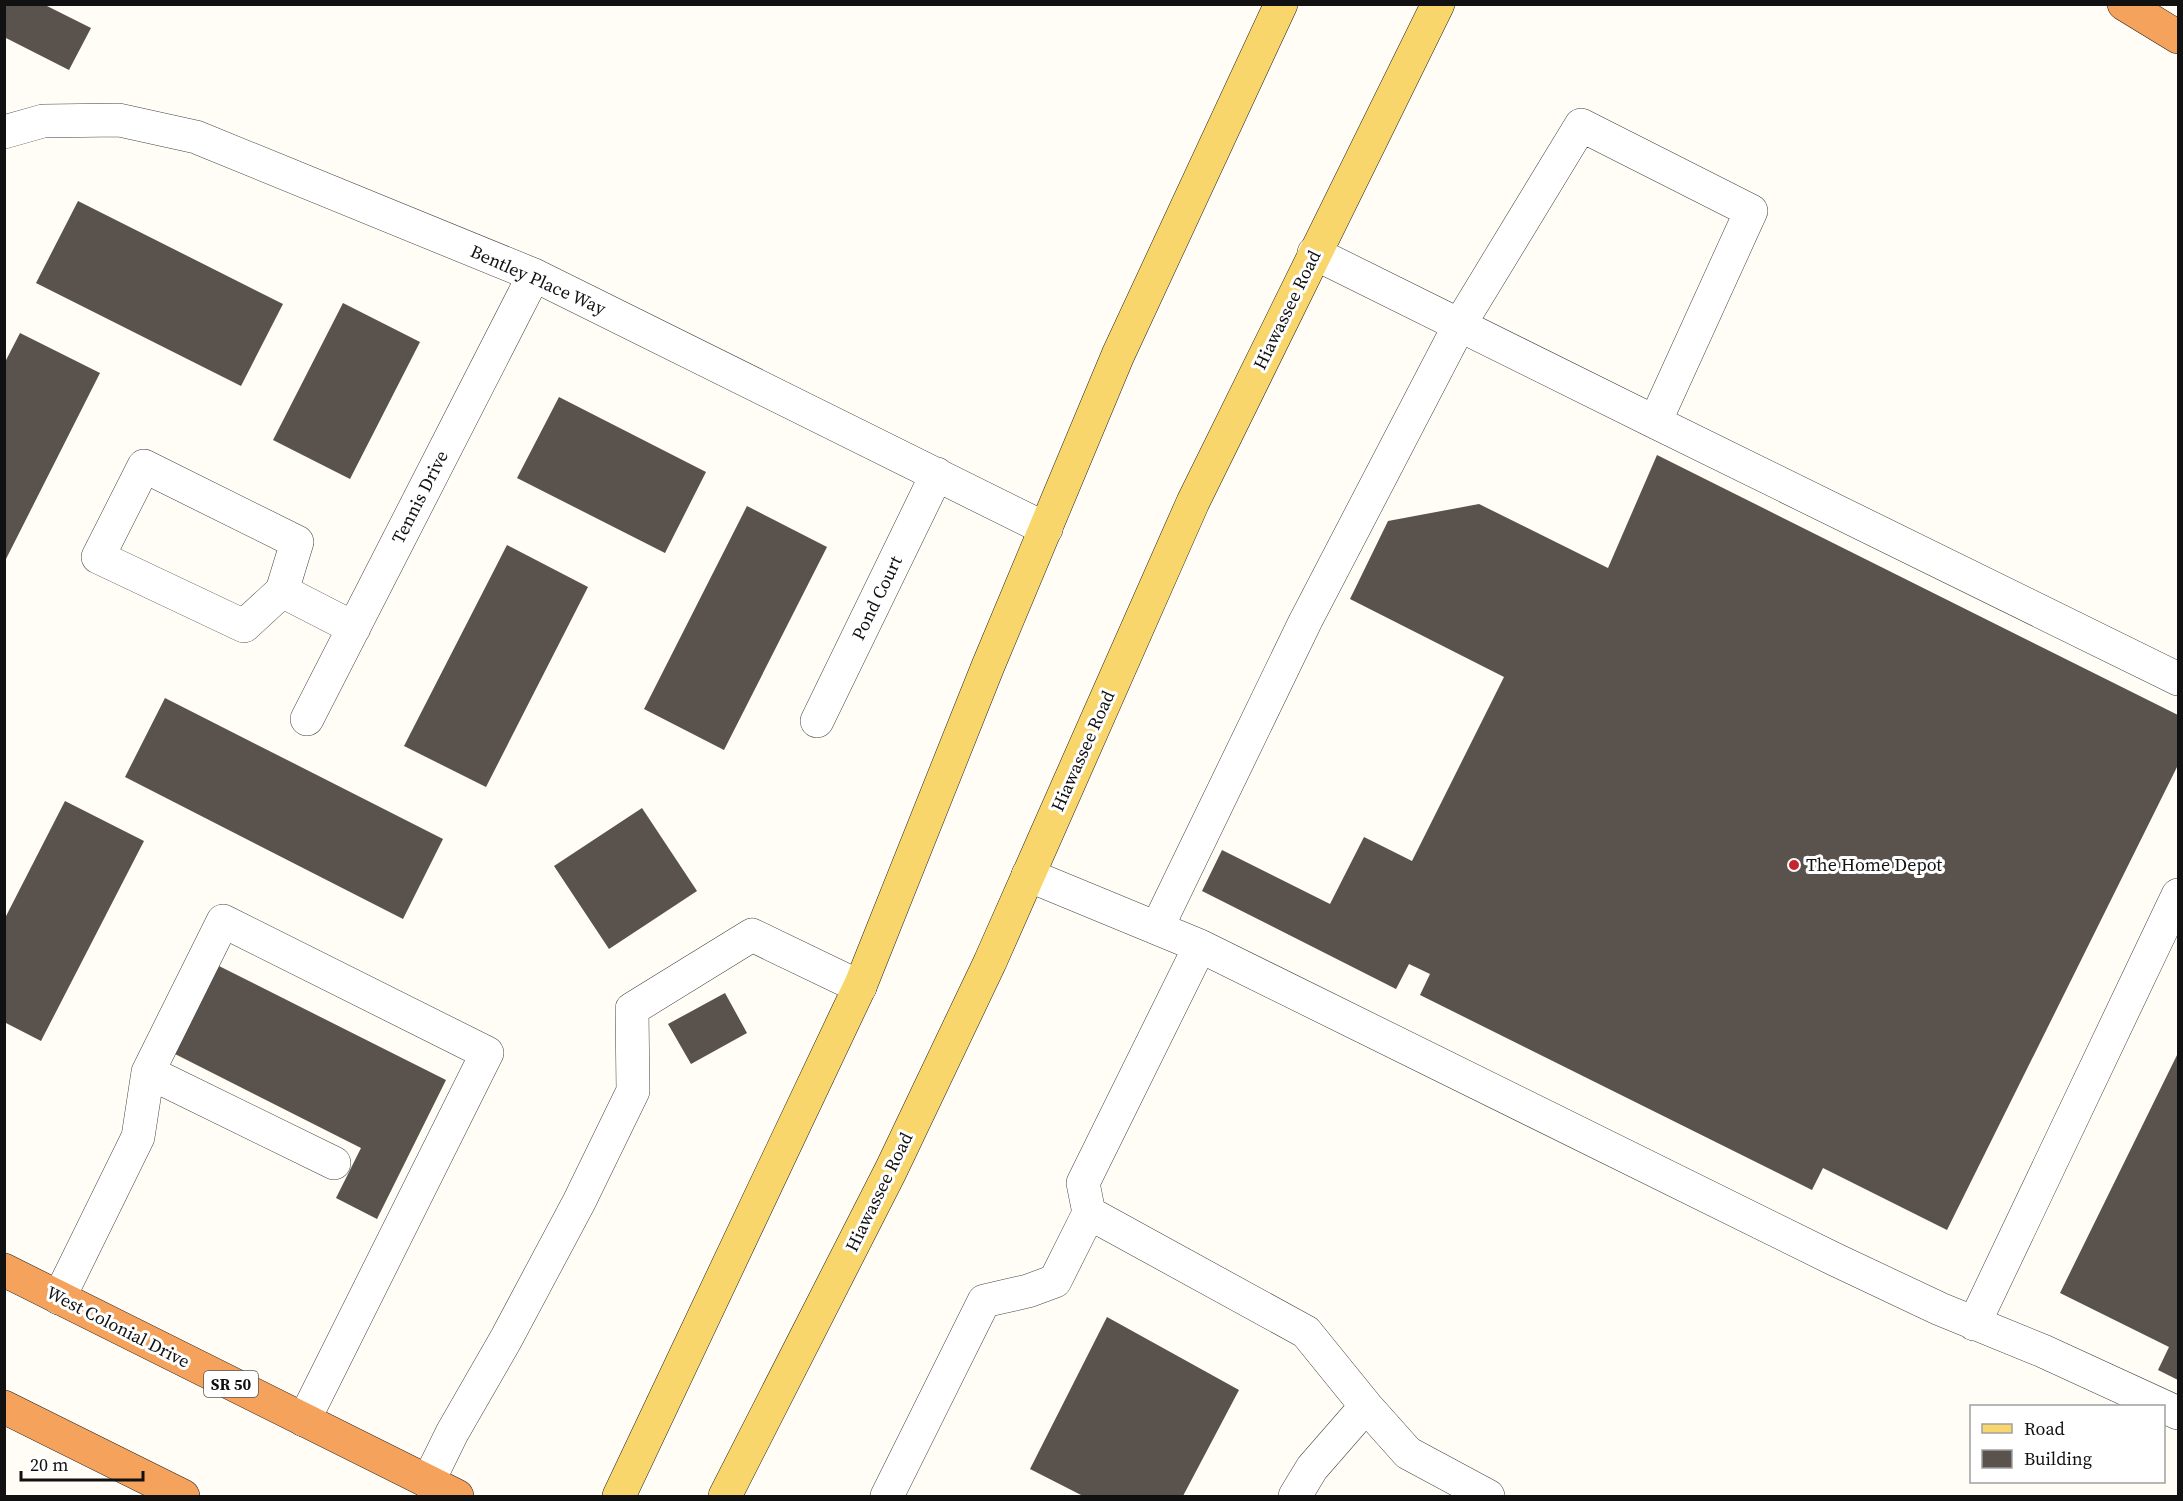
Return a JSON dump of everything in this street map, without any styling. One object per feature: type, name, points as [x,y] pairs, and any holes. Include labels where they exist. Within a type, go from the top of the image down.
[{"type":"highway","points":[[2124,4],[2178,37]]},
{"type":"highway","name":"West Colonial Drive","points":[[4,1270],[457,1497]]},
{"type":"highway","points":[[4,1407],[183,1497]]},
{"type":"main road","points":[[619,1497],[860,987],[1118,355],[1281,4]]},
{"type":"main road","name":"Hiawassee Road","points":[[725,1497],[896,1159],[990,962],[1193,502],[1438,4]]},
{"type":"street","name":"Bentley Place Way","points":[[4,132],[43,122],[118,120],[196,137],[534,274],[1046,529]]},
{"type":"street","points":[[1158,928],[1305,622],[1460,324],[1581,125],[1751,211],[1655,423]]},
{"type":"street","points":[[1314,252],[1655,423],[2178,679]]},
{"type":"street","name":"Tennis Drive","points":[[307,719],[534,274]]},
{"type":"street","points":[[144,466],[297,542],[282,591],[244,626],[98,557],[144,466]]},
{"type":"street","name":"Pond Court","points":[[817,721],[937,474]]},
{"type":"street","points":[[282,591],[354,628]]},
{"type":"street","points":[[1029,875],[1200,946],[1834,1260],[2160,1405]]},
{"type":"street","points":[[1974,1324],[2178,895]]},
{"type":"street","points":[[59,1298],[138,1137],[148,1072],[223,921],[487,1053],[304,1420]]},
{"type":"street","points":[[428,1482],[452,1433],[506,1339],[573,1212],[633,1091],[632,1009],[752,935],[860,987]]},
{"type":"street","points":[[887,1497],[984,1301],[1028,1291],[1055,1281],[1089,1213],[1083,1183],[1200,946]]},
{"type":"street","points":[[148,1072],[334,1163]]},
{"type":"street","points":[[1089,1213],[1306,1332],[1366,1406],[1408,1453],[1488,1497]]},
{"type":"street","points":[[1295,1497],[1312,1468],[1366,1406]]},
{"type":"building","points":[[4,5],[45,5],[91,28],[69,70],[4,37]]},
{"type":"building","points":[[78,201],[283,304],[241,386],[36,283]]},
{"type":"building","points":[[343,303],[420,342],[350,479],[273,440]]},
{"type":"building","points":[[20,333],[100,373],[4,563],[4,364]]},
{"type":"building","points":[[559,397],[706,472],[665,553],[517,478]]},
{"type":"building","name":"The Home Depot","points":[[1657,455],[2178,715],[2178,765],[1947,1230],[1823,1168],[1812,1190],[1420,995],[1430,974],[1409,964],[1396,989],[1202,891],[1222,850],[1330,904],[1364,837],[1412,861],[1504,677],[1350,599],[1388,521],[1479,504],[1608,568]]},
{"type":"building","points":[[747,506],[827,547],[724,750],[644,709]]},
{"type":"building","points":[[507,545],[588,587],[486,787],[404,746]]},
{"type":"building","points":[[165,698],[443,839],[403,919],[125,777]]},
{"type":"building","points":[[65,801],[144,841],[41,1041],[4,1022],[4,920]]},
{"type":"building","points":[[642,808],[697,891],[609,949],[554,866]]},
{"type":"building","points":[[219,966],[446,1080],[377,1219],[336,1198],[361,1148],[175,1054]]},
{"type":"building","points":[[725,993],[747,1033],[691,1064],[668,1024]]},
{"type":"building","points":[[2178,1053],[2178,1380],[2158,1370],[2169,1347],[2060,1293]]},
{"type":"building","points":[[1107,1317],[1239,1390],[1183,1496],[1083,1496],[1030,1469]]},
{"type":"place","name":"The Home Depot","points":[[1794,865]]}]
